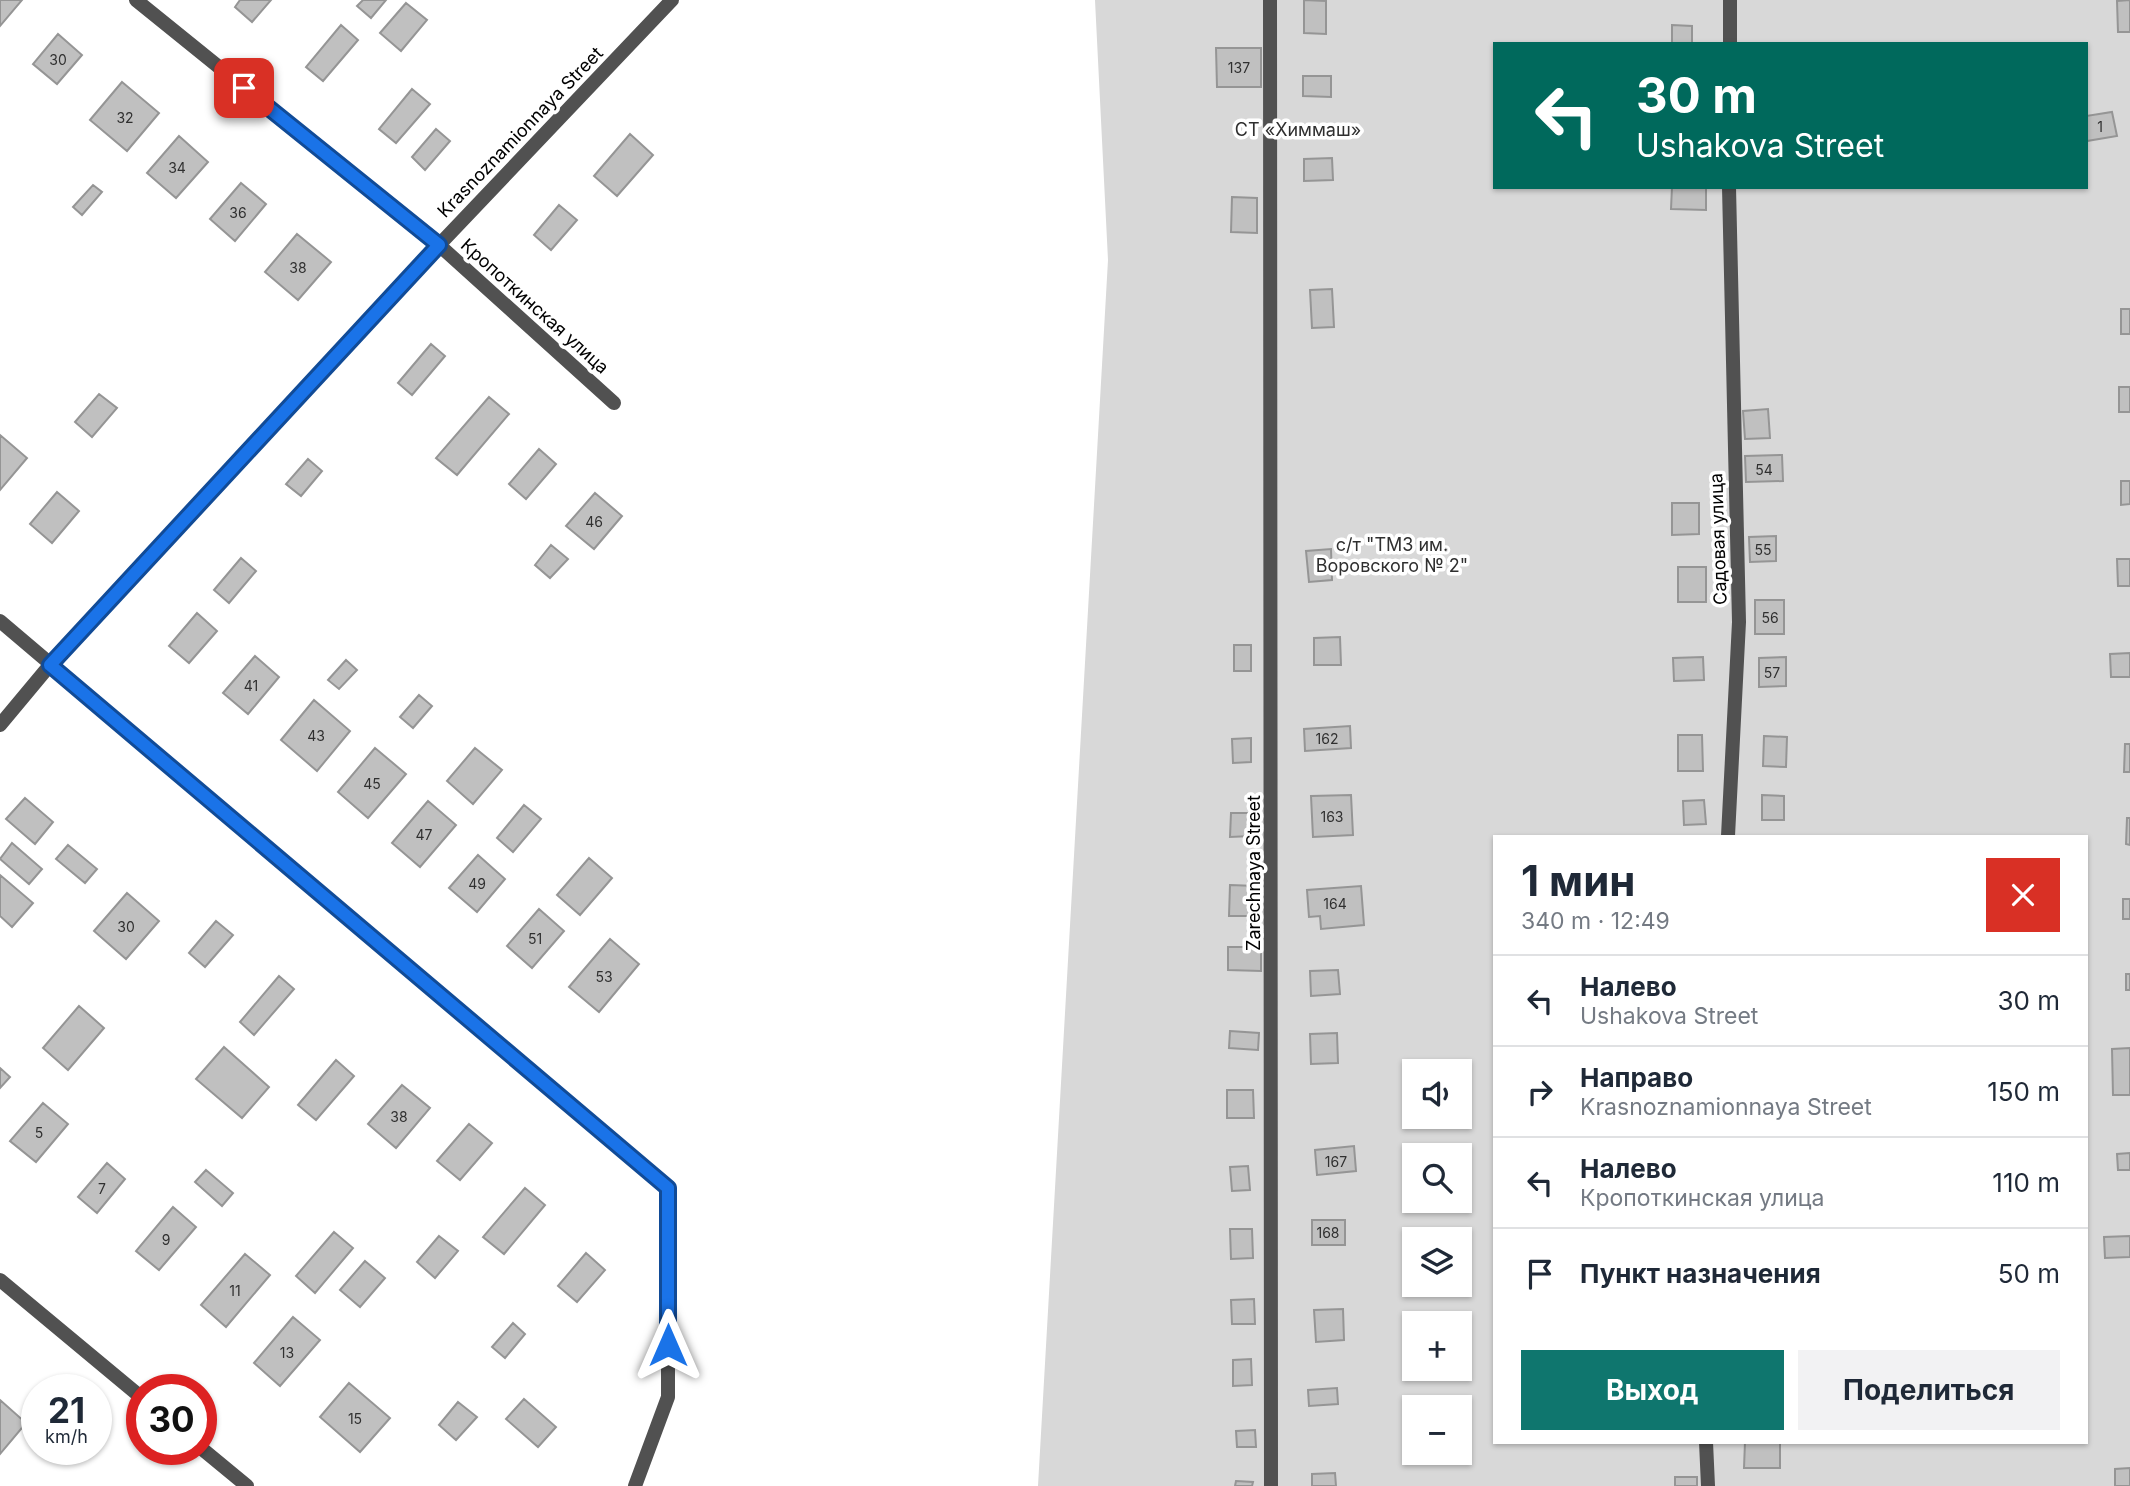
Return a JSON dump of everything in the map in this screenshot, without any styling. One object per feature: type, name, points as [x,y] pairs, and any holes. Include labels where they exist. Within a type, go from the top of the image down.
[{"type":"street","name":"Кропоткинская улица","points":[[136,0],[439,245],[614,403]]},
{"type":"street","name":"Krasnoznamionnaya Street","points":[[0,725],[50,665],[439,245],[671,0]]},
{"type":"street","name":"Zarechnaya Street","points":[[1270,0],[1271,1486]]},
{"type":"street","points":[[1730,0],[1730,42]]},
{"type":"street","name":"Садовая улица","points":[[1728,189],[1739,622],[1728,835]]},
{"type":"street","points":[[0,621],[668,1188],[668,1397],[635,1486]]},
{"type":"street","points":[[0,1280],[126,1385]]},
{"type":"street","points":[[1706,1444],[1708,1486]]},
{"type":"street","points":[[217,1461],[247,1486]]},
{"type":"green space","name":"с/т \"ТМЗ им. Воровского № 2\"","points":[[1095,0],[2130,0],[2130,1486],[1038,1486],[1108,260]]},
{"type":"building","points":[[0,0],[22,0],[0,26]]},
{"type":"building","points":[[240,0],[271,0],[252,22],[235,7]]},
{"type":"building","points":[[363,0],[386,0],[371,18],[357,6]]},
{"type":"building","points":[[1304,0],[1326,1],[1326,34],[1304,33]]},
{"type":"building","points":[[2130,0],[2130,32],[2118,32],[2117,1]]},
{"type":"building","points":[[406,3],[427,20],[401,51],[380,33]]},
{"type":"building","points":[[341,25],[358,40],[323,81],[306,67]]},
{"type":"building","points":[[1672,25],[1692,26],[1692,42],[1672,42]]},
{"type":"building","points":[[58,34],[82,55],[57,84],[33,64]]},
{"type":"building","points":[[1216,48],[1261,48],[1261,87],[1217,87]]},
{"type":"building","points":[[1303,76],[1331,76],[1331,97],[1303,96]]},
{"type":"building","points":[[122,82],[159,113],[127,151],[90,120]]},
{"type":"building","points":[[412,89],[430,104],[396,143],[379,129]]},
{"type":"building","points":[[2112,112],[2117,136],[2088,141],[2088,116]]},
{"type":"building","points":[[436,129],[450,141],[425,170],[412,157]]},
{"type":"building","points":[[630,134],[653,155],[617,196],[594,176]]},
{"type":"building","points":[[179,136],[208,162],[176,198],[147,173]]},
{"type":"building","points":[[1332,158],[1333,180],[1304,181],[1304,159]]},
{"type":"building","points":[[241,183],[266,204],[235,241],[210,219]]},
{"type":"building","points":[[93,185],[102,192],[82,215],[73,207]]},
{"type":"building","points":[[1672,189],[1706,189],[1706,210],[1671,209]]},
{"type":"building","points":[[1232,197],[1257,198],[1257,233],[1231,232]]},
{"type":"building","points":[[559,205],[577,220],[551,250],[534,235]]},
{"type":"building","points":[[297,234],[331,262],[298,300],[265,272]]},
{"type":"building","points":[[1332,289],[1334,327],[1312,328],[1310,290]]},
{"type":"building","points":[[2121,309],[2130,309],[2130,334],[2121,334]]},
{"type":"building","points":[[431,344],[445,356],[412,395],[398,383]]},
{"type":"building","points":[[2119,387],[2130,387],[2130,412],[2119,412]]},
{"type":"building","points":[[99,394],[117,408],[92,437],[75,422]]},
{"type":"building","points":[[489,397],[509,414],[457,475],[436,458]]},
{"type":"building","points":[[1768,409],[1770,438],[1745,439],[1743,411]]},
{"type":"building","points":[[0,435],[27,458],[0,490]]},
{"type":"building","points":[[539,449],[556,464],[526,499],[509,484]]},
{"type":"building","points":[[1782,455],[1783,481],[1746,482],[1745,456]]},
{"type":"building","points":[[308,459],[322,471],[301,496],[286,484]]},
{"type":"building","points":[[2121,481],[2130,481],[2130,504],[2121,505]]},
{"type":"building","points":[[57,492],[79,511],[52,543],[30,524]]},
{"type":"building","points":[[595,493],[622,516],[594,549],[566,526]]},
{"type":"building","points":[[1672,503],[1699,503],[1699,534],[1672,535]]},
{"type":"building","points":[[1776,536],[1776,561],[1750,562],[1749,537]]},
{"type":"building","points":[[551,545],[568,559],[550,578],[535,565]]},
{"type":"building","points":[[1331,549],[1332,580],[1309,582],[1306,551]]},
{"type":"building","points":[[241,558],[256,571],[229,603],[214,590]]},
{"type":"building","points":[[2117,559],[2130,559],[2130,586],[2118,586]]},
{"type":"building","points":[[1678,567],[1706,567],[1706,602],[1678,602]]},
{"type":"building","points":[[1755,600],[1784,600],[1784,634],[1755,634]]},
{"type":"building","points":[[197,613],[217,631],[189,663],[169,646]]},
{"type":"building","points":[[1340,637],[1341,665],[1314,665],[1314,638]]},
{"type":"building","points":[[1234,645],[1251,645],[1251,671],[1234,671]]},
{"type":"building","points":[[2130,653],[2130,677],[2111,677],[2110,654]]},
{"type":"building","points":[[255,656],[279,677],[248,714],[223,693]]},
{"type":"building","points":[[1703,657],[1704,680],[1674,681],[1673,658]]},
{"type":"building","points":[[1786,657],[1786,686],[1759,687],[1759,658]]},
{"type":"building","points":[[346,660],[357,670],[339,689],[328,680]]},
{"type":"building","points":[[419,695],[432,706],[413,728],[400,717]]},
{"type":"building","points":[[314,700],[350,731],[317,771],[281,740]]},
{"type":"building","points":[[1350,726],[1351,748],[1305,751],[1304,729]]},
{"type":"building","points":[[1678,735],[1702,735],[1703,771],[1678,771]]},
{"type":"building","points":[[1764,736],[1787,737],[1786,767],[1763,766]]},
{"type":"building","points":[[1251,738],[1251,762],[1233,763],[1232,739]]},
{"type":"building","points":[[2125,744],[2130,744],[2130,772],[2124,772]]},
{"type":"building","points":[[375,748],[406,774],[368,818],[338,792]]},
{"type":"building","points":[[475,748],[502,770],[473,804],[447,781]]},
{"type":"building","points":[[1351,795],[1353,835],[1313,837],[1311,796]]},
{"type":"building","points":[[1762,795],[1784,796],[1784,820],[1762,820]]},
{"type":"building","points":[[25,798],[53,822],[35,844],[6,819]]},
{"type":"building","points":[[1704,800],[1706,824],[1684,825],[1683,801]]},
{"type":"building","points":[[428,801],[456,825],[420,867],[392,843]]},
{"type":"building","points":[[524,805],[541,819],[513,852],[497,838]]},
{"type":"building","points":[[1231,813],[1251,813],[1251,836],[1230,837]]},
{"type":"building","points":[[2127,818],[2130,818],[2130,845],[2126,844]]},
{"type":"building","points":[[12,843],[42,869],[29,884],[0,859]]},
{"type":"building","points":[[68,845],[97,869],[85,883],[56,859]]},
{"type":"building","points":[[478,855],[505,879],[477,912],[449,888]]},
{"type":"building","points":[[589,858],[612,878],[580,915],[557,895]]},
{"type":"building","points":[[0,875],[33,903],[12,927],[0,916]]},
{"type":"building","points":[[1230,885],[1256,886],[1256,916],[1229,916]]},
{"type":"building","points":[[1361,886],[1364,925],[1321,929],[1320,916],[1309,917],[1307,890]]},
{"type":"building","points":[[127,893],[159,921],[126,959],[94,931]]},
{"type":"building","points":[[2123,899],[2130,899],[2130,919],[2123,919]]},
{"type":"building","points":[[539,909],[564,931],[532,968],[507,946]]},
{"type":"building","points":[[216,921],[233,935],[205,967],[189,953]]},
{"type":"building","points":[[610,939],[639,964],[599,1012],[569,987]]},
{"type":"building","points":[[1228,947],[1261,947],[1261,971],[1228,970]]},
{"type":"building","points":[[1338,970],[1340,994],[1311,996],[1310,971]]},
{"type":"building","points":[[2126,974],[2130,974],[2130,990],[2126,990]]},
{"type":"building","points":[[279,976],[294,989],[254,1035],[240,1022]]},
{"type":"building","points":[[79,1006],[104,1028],[68,1070],[43,1048]]},
{"type":"building","points":[[1230,1031],[1259,1033],[1258,1050],[1229,1048]]},
{"type":"building","points":[[1337,1033],[1338,1063],[1311,1064],[1310,1034]]},
{"type":"building","points":[[224,1047],[269,1087],[242,1118],[196,1079]]},
{"type":"building","points":[[2130,1048],[2130,1095],[2113,1095],[2112,1049]]},
{"type":"building","points":[[336,1060],[354,1076],[316,1120],[298,1105]]},
{"type":"building","points":[[0,1068],[10,1077],[0,1088]]},
{"type":"building","points":[[402,1085],[430,1108],[396,1148],[368,1124]]},
{"type":"building","points":[[1227,1090],[1253,1090],[1254,1118],[1227,1118]]},
{"type":"building","points":[[43,1103],[68,1124],[36,1162],[10,1141]]},
{"type":"building","points":[[469,1124],[492,1143],[460,1180],[437,1161]]},
{"type":"building","points":[[1354,1146],[1356,1171],[1317,1175],[1315,1150]]},
{"type":"building","points":[[2130,1153],[2130,1170],[2118,1170],[2117,1154]]},
{"type":"building","points":[[107,1163],[125,1179],[97,1213],[78,1197]]},
{"type":"building","points":[[1248,1166],[1250,1190],[1232,1191],[1230,1167]]},
{"type":"building","points":[[206,1170],[233,1193],[222,1206],[195,1182]]},
{"type":"building","points":[[525,1188],[545,1205],[504,1254],[483,1237]]},
{"type":"building","points":[[173,1207],[196,1227],[159,1270],[136,1251]]},
{"type":"building","points":[[1312,1220],[1345,1220],[1345,1245],[1312,1245]]},
{"type":"building","points":[[1230,1229],[1252,1229],[1253,1258],[1231,1259]]},
{"type":"building","points":[[334,1232],[353,1248],[315,1293],[296,1276]]},
{"type":"building","points":[[439,1236],[458,1251],[435,1278],[417,1262]]},
{"type":"building","points":[[2130,1236],[2130,1257],[2105,1258],[2104,1237]]},
{"type":"building","points":[[586,1253],[605,1270],[577,1302],[558,1286]]},
{"type":"building","points":[[245,1254],[270,1275],[226,1327],[201,1305]]},
{"type":"building","points":[[365,1261],[385,1278],[360,1307],[340,1290]]},
{"type":"building","points":[[1254,1299],[1255,1324],[1232,1324],[1231,1300]]},
{"type":"building","points":[[1343,1309],[1344,1340],[1316,1342],[1314,1310]]},
{"type":"building","points":[[293,1317],[320,1340],[280,1386],[254,1363]]},
{"type":"building","points":[[513,1323],[525,1334],[505,1358],[492,1347]]},
{"type":"building","points":[[1251,1359],[1252,1385],[1233,1386],[1233,1360]]},
{"type":"building","points":[[349,1383],[390,1418],[360,1452],[320,1417]]},
{"type":"building","points":[[1337,1388],[1338,1404],[1309,1406],[1308,1390]]},
{"type":"building","points":[[524,1399],[556,1427],[538,1447],[506,1419]]},
{"type":"building","points":[[0,1400],[21,1419],[21,1429],[0,1454]]},
{"type":"building","points":[[458,1402],[477,1417],[456,1440],[439,1425]]},
{"type":"building","points":[[1255,1430],[1256,1447],[1237,1447],[1236,1431]]},
{"type":"building","points":[[1745,1444],[1780,1444],[1780,1468],[1744,1468]]},
{"type":"building","points":[[2130,1468],[2130,1486],[2115,1486],[2115,1469]]},
{"type":"building","points":[[1335,1473],[1336,1486],[1312,1486],[1312,1474]]},
{"type":"building","points":[[1675,1477],[1697,1477],[1697,1486],[1675,1486]]},
{"type":"building","points":[[1236,1481],[1253,1482],[1252,1486],[1235,1486]]},
{"type":"route","points":[[244,88],[439,245],[50,665],[668,1188],[668,1345]]},
{"type":"park label","name":"СТ «Химмаш»","points":[[1298,129]]}]
